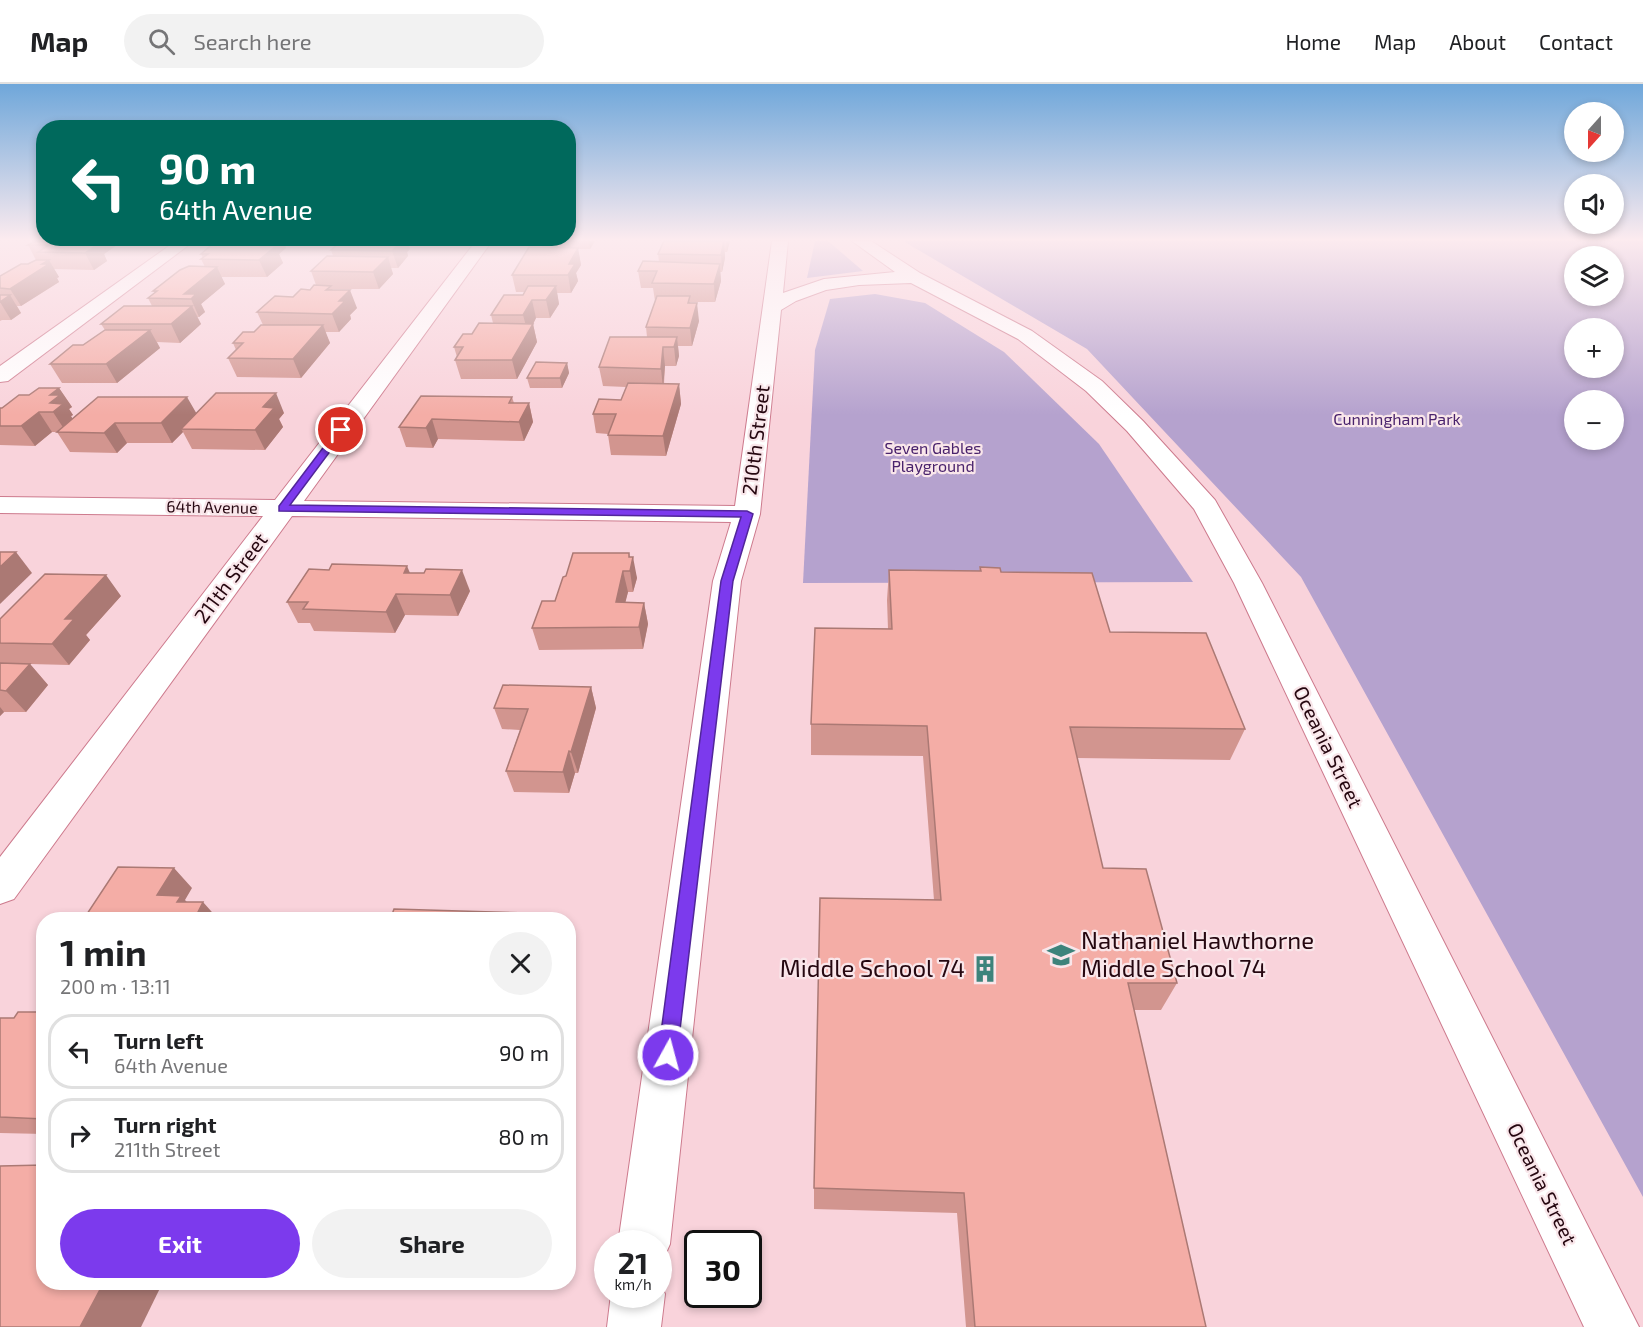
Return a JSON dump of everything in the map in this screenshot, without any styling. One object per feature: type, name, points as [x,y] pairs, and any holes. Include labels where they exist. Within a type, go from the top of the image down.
[{"type":"street","points":[[0,376],[106,299]]},
{"type":"street","name":"211th Street","points":[[0,887],[440,299]]},
{"type":"street","name":"210th Street","points":[[646,1230],[727,581],[747,514],[774,299]]},
{"type":"street","points":[[773,307],[786,299]]},
{"type":"street","name":"Oceania Street","points":[[956,299],[1025,335],[1094,386],[1135,426],[1206,506],[1248,583],[1612,1327]]},
{"type":"street","name":"64th Avenue","points":[[0,505],[747,514]]},
{"type":"street","points":[[634,1327],[636,1308]]},
{"type":"green space","name":"Seven Gables Playground","points":[[830,299],[903,299],[925,303],[1004,352],[1099,444],[1193,582],[803,583],[815,350]]},
{"type":"green space","name":"Cunningham Park","points":[[1002,299],[1564,299],[1564,306],[1624,306],[1624,299],[1643,299],[1643,1197],[1301,577],[1087,349]]},
{"type":"building","points":[[272,299],[341,299],[339,301],[345,301],[332,314],[257,312]]},
{"type":"building","points":[[501,299],[547,299],[532,300],[523,315],[491,315]]},
{"type":"building","points":[[656,299],[689,299],[688,303],[697,303],[690,328],[646,327]]},
{"type":"building","points":[[124,306],[192,306],[171,324],[101,324]]},
{"type":"building","points":[[479,323],[533,324],[512,360],[455,360],[463,347],[454,347],[463,334],[472,334]]},
{"type":"building","points":[[261,325],[323,325],[293,359],[228,358],[243,343],[233,343],[243,332],[254,332]]},
{"type":"building","points":[[105,330],[150,330],[106,364],[50,364],[73,345],[83,345]]},
{"type":"building","points":[[610,337],[677,337],[674,347],[663,347],[661,369],[599,367]]},
{"type":"building","points":[[536,362],[567,363],[560,378],[527,378]]},
{"type":"building","points":[[628,383],[679,384],[663,436],[608,435],[616,414],[593,414],[599,399],[621,400]]},
{"type":"building","points":[[39,388],[59,388],[50,395],[60,395],[50,403],[63,404],[53,412],[39,412],[21,426],[0,426],[0,408],[19,395],[29,395]]},
{"type":"building","points":[[216,393],[276,393],[263,407],[274,408],[255,430],[181,429]]},
{"type":"building","points":[[421,396],[512,397],[509,403],[529,403],[519,422],[432,419],[426,428],[399,427]]},
{"type":"building","points":[[98,397],[187,397],[161,423],[115,423],[104,433],[57,432]]},
{"type":"building","points":[[0,552],[16,552],[0,567]]},
{"type":"building","points":[[573,553],[629,553],[629,557],[633,557],[630,571],[623,571],[616,602],[644,603],[639,627],[532,628],[542,601],[555,601]]},
{"type":"building","points":[[332,564],[407,566],[404,573],[424,573],[426,569],[462,570],[450,595],[396,594],[386,612],[303,609],[308,602],[287,602],[309,569],[329,570]]},
{"type":"building","name":"Middle School 74","points":[[980,567],[1000,568],[1001,572],[1092,573],[1110,632],[1206,633],[1245,729],[1070,727],[1103,868],[1146,869],[1177,983],[1128,983],[1206,1327],[975,1327],[964,1193],[814,1188],[820,898],[941,900],[927,726],[811,724],[815,628],[892,629],[889,570],[981,571]]},
{"type":"building","points":[[45,574],[106,575],[65,619],[74,619],[52,644],[0,643],[0,619]]},
{"type":"building","points":[[0,663],[30,664],[6,691],[0,690]]},
{"type":"building","points":[[503,685],[591,687],[563,772],[506,771],[528,709],[494,708]]},
{"type":"building","points":[[118,867],[174,868],[157,895],[181,896],[177,902],[203,902],[198,912],[88,912]]},
{"type":"building","points":[[394,909],[494,912],[393,912]]},
{"type":"building","points":[[18,1012],[36,1012],[36,1119],[0,1117],[0,1018],[14,1018]]},
{"type":"building","points":[[36,1165],[36,1290],[100,1290],[80,1327],[0,1327],[0,1166]]},
{"type":"place","name":"Nathaniel Hawthorne Middle School 74","points":[[1061,955]]},
{"type":"place","name":"Middle School 74","points":[[985,969]]},
{"type":"route","points":[[341,430],[282,508],[747,514],[727,581],[668,1055]]}]
